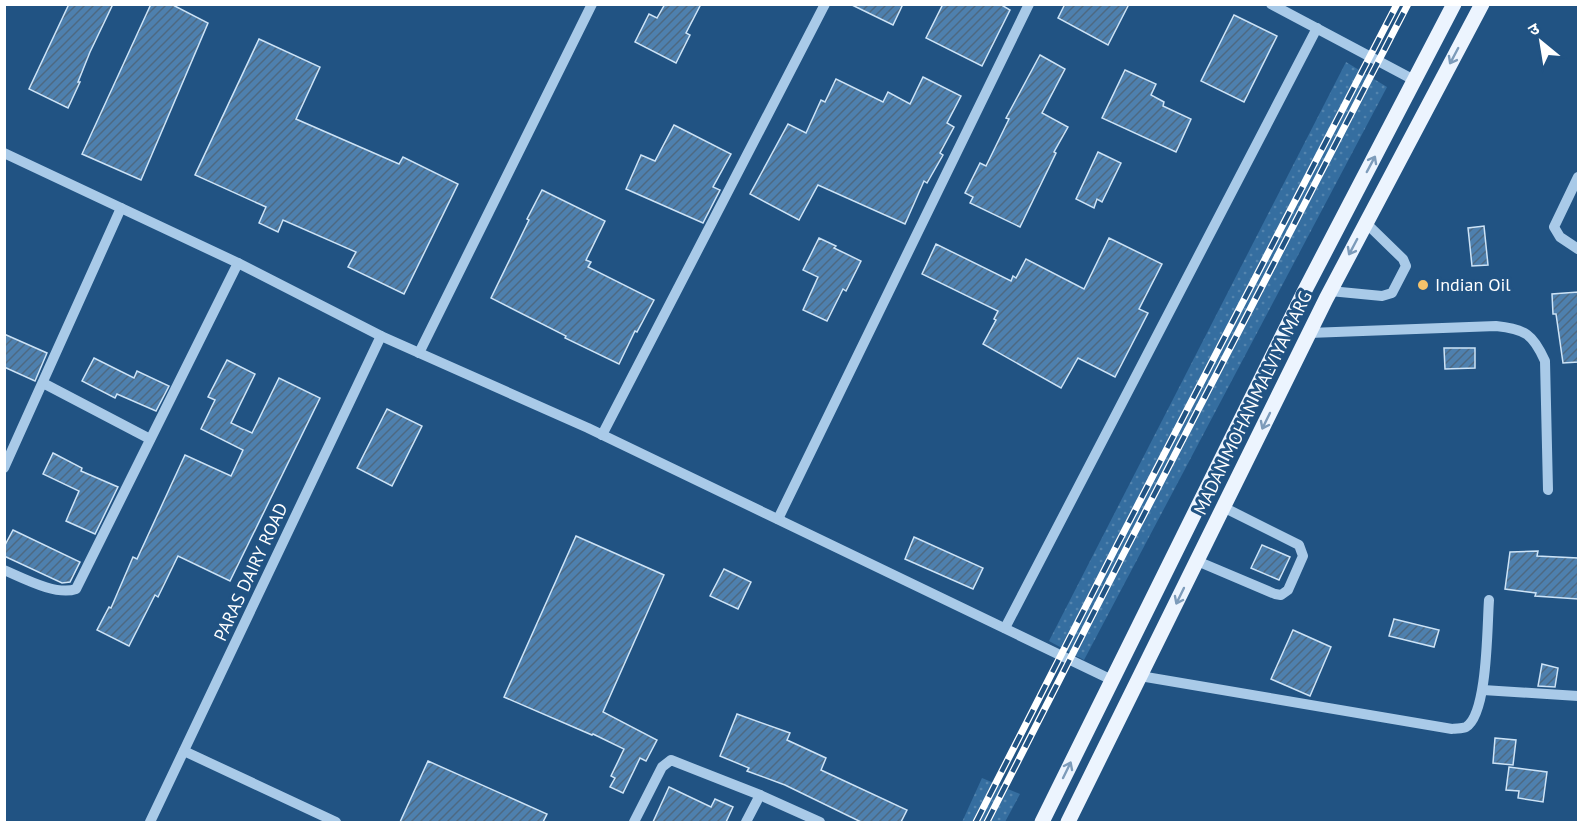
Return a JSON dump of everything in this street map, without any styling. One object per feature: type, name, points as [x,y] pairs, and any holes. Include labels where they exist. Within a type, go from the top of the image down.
[{"type":"main road","name":"MADAN MOHAN MALVIYA MARG","points":[[1042,822],[1304,292],[1454,4]]},
{"type":"main road","name":"MADAN MOHAN MALVIYA MARG","points":[[1068,822],[1330,291],[1482,4]]},
{"type":"street","points":[[419,353],[592,4]]},
{"type":"street","points":[[602,435],[825,4]]},
{"type":"street","points":[[778,519],[1029,4]]},
{"type":"street","points":[[1271,4],[1414,80]]},
{"type":"street","points":[[1005,628],[1317,28]]},
{"type":"street","points":[[4,153],[238,263],[381,336],[602,435],[1112,680]]},
{"type":"street","points":[[1578,177],[1554,227],[1560,237],[1578,249]]},
{"type":"street","points":[[4,468],[121,208]]},
{"type":"street","points":[[1330,291],[1382,296],[1392,293],[1406,266],[1403,259],[1366,223]]},
{"type":"street","points":[[4,570],[57,590],[68,592],[76,589],[238,263]]},
{"type":"street","points":[[1309,333],[1496,326],[1516,328],[1530,335],[1545,361],[1548,490]]},
{"type":"street","name":"PARAS DAIRY ROAD","points":[[150,822],[381,336]]},
{"type":"street","points":[[43,383],[150,439]]},
{"type":"street","points":[[1197,561],[1275,594],[1281,595],[1288,590],[1303,555],[1299,545],[1223,507]]},
{"type":"street","points":[[1140,676],[1452,729],[1465,728],[1472,721],[1483,690],[1489,600]]},
{"type":"street","points":[[1483,690],[1578,696]]},
{"type":"street","points":[[184,751],[336,822]]},
{"type":"street","points":[[634,822],[662,767],[671,760],[760,795],[820,822]]},
{"type":"street","points":[[746,822],[760,795]]},
{"type":"shaded area","points":[[1346,62],[1387,87],[1084,660],[1049,641]]},
{"type":"shaded area","points":[[982,778],[1020,794],[1005,822],[962,822]]},
{"type":"building","points":[[69,4],[113,4],[90,52],[68,108],[29,89]]},
{"type":"building","points":[[151,4],[171,4],[208,23],[141,180],[82,154]]},
{"type":"building","points":[[665,4],[701,4],[686,33],[690,35],[676,63],[635,42],[649,14],[657,18]]},
{"type":"building","points":[[850,4],[903,4],[893,25]]},
{"type":"building","points":[[943,4],[1000,4],[1010,10],[982,66],[926,38]]},
{"type":"building","points":[[1065,4],[1129,4],[1108,45],[1058,18]]},
{"type":"building","points":[[1234,15],[1277,36],[1244,102],[1201,81]]},
{"type":"building","points":[[259,39],[320,67],[296,119],[399,164],[403,157],[458,184],[404,294],[348,267],[356,252],[283,220],[278,232],[259,223],[266,207],[195,175]]},
{"type":"building","points":[[1040,55],[1065,69],[1042,113],[1068,127],[1054,152],[1056,153],[1020,227],[970,203],[973,197],[965,193],[980,163],[986,166],[1009,119],[1006,118]]},
{"type":"building","points":[[1125,70],[1156,84],[1151,95],[1164,102],[1163,106],[1191,119],[1176,152],[1102,118]]},
{"type":"building","points":[[923,77],[961,96],[947,123],[954,127],[940,153],[943,155],[927,183],[924,181],[905,224],[818,185],[799,220],[750,194],[788,124],[806,133],[821,100],[825,102],[836,79],[883,102],[888,92],[910,104]]},
{"type":"building","points":[[674,125],[731,154],[713,187],[720,190],[703,223],[626,189],[641,155],[655,161]]},
{"type":"building","points":[[1098,152],[1121,163],[1102,202],[1097,199],[1094,208],[1076,199]]},
{"type":"building","points":[[542,190],[605,221],[586,260],[591,262],[588,267],[654,300],[619,364],[491,298]]},
{"type":"building","points":[[1484,226],[1488,265],[1472,266],[1468,228]]},
{"type":"building","points":[[819,238],[861,261],[846,291],[843,289],[827,321],[803,310],[818,277],[803,270]]},
{"type":"building","points":[[1109,238],[1162,264],[1139,309],[1148,313],[1115,377],[1078,358],[1061,388],[983,344],[996,320],[994,319],[998,311],[922,274],[936,244],[1011,281],[1013,276],[1016,278],[1026,259],[1084,289]]},
{"type":"building","points":[[1578,292],[1578,362],[1563,363],[1556,314],[1553,314],[1552,294]]},
{"type":"building","points":[[4,334],[47,353],[35,381],[4,367]]},
{"type":"building","points":[[1444,348],[1475,348],[1475,368],[1445,369]]},
{"type":"building","points":[[94,358],[134,378],[137,371],[169,386],[156,411],[117,394],[115,398],[82,381]]},
{"type":"building","points":[[227,360],[255,374],[231,423],[252,433],[279,378],[320,398],[230,581],[178,556],[158,597],[155,595],[129,646],[97,630],[109,607],[111,608],[133,557],[137,559],[185,455],[231,476],[243,450],[201,429],[215,400],[208,397]]},
{"type":"building","points":[[387,409],[422,426],[392,486],[357,468]]},
{"type":"building","points":[[53,453],[82,468],[81,471],[118,487],[95,534],[66,521],[79,491],[43,474]]},
{"type":"building","points":[[13,530],[80,562],[70,582],[62,583],[4,556],[4,547]]},
{"type":"building","points":[[576,536],[664,575],[603,712],[657,740],[646,761],[640,758],[623,793],[610,787],[615,778],[611,776],[624,749],[504,697]]},
{"type":"building","points":[[914,537],[983,568],[973,589],[905,559]]},
{"type":"building","points":[[1262,545],[1290,557],[1279,580],[1251,568]]},
{"type":"building","points":[[1538,551],[1537,556],[1578,558],[1578,599],[1535,596],[1536,593],[1505,589],[1510,552]]},
{"type":"building","points":[[724,569],[751,582],[738,609],[710,596]]},
{"type":"building","points":[[1394,619],[1439,630],[1434,647],[1389,636]]},
{"type":"building","points":[[1293,630],[1331,647],[1310,696],[1271,679]]},
{"type":"building","points":[[1542,664],[1558,668],[1555,687],[1538,686]]},
{"type":"building","points":[[737,714],[790,733],[787,740],[826,758],[821,770],[907,810],[901,822],[861,822],[785,785],[747,771],[749,768],[720,756]]},
{"type":"building","points":[[1495,738],[1516,740],[1513,765],[1493,763]]},
{"type":"building","points":[[428,761],[547,814],[543,822],[400,822]]},
{"type":"building","points":[[1509,767],[1547,772],[1543,802],[1518,798],[1519,791],[1506,790]]},
{"type":"building","points":[[669,787],[711,807],[715,799],[733,807],[726,822],[653,822]]},
{"type":"railway","points":[[976,822],[1397,4]]},
{"type":"railway","points":[[987,822],[1408,4]]},
{"type":"place","name":"Indian Oil","points":[[1423,285]]}]
